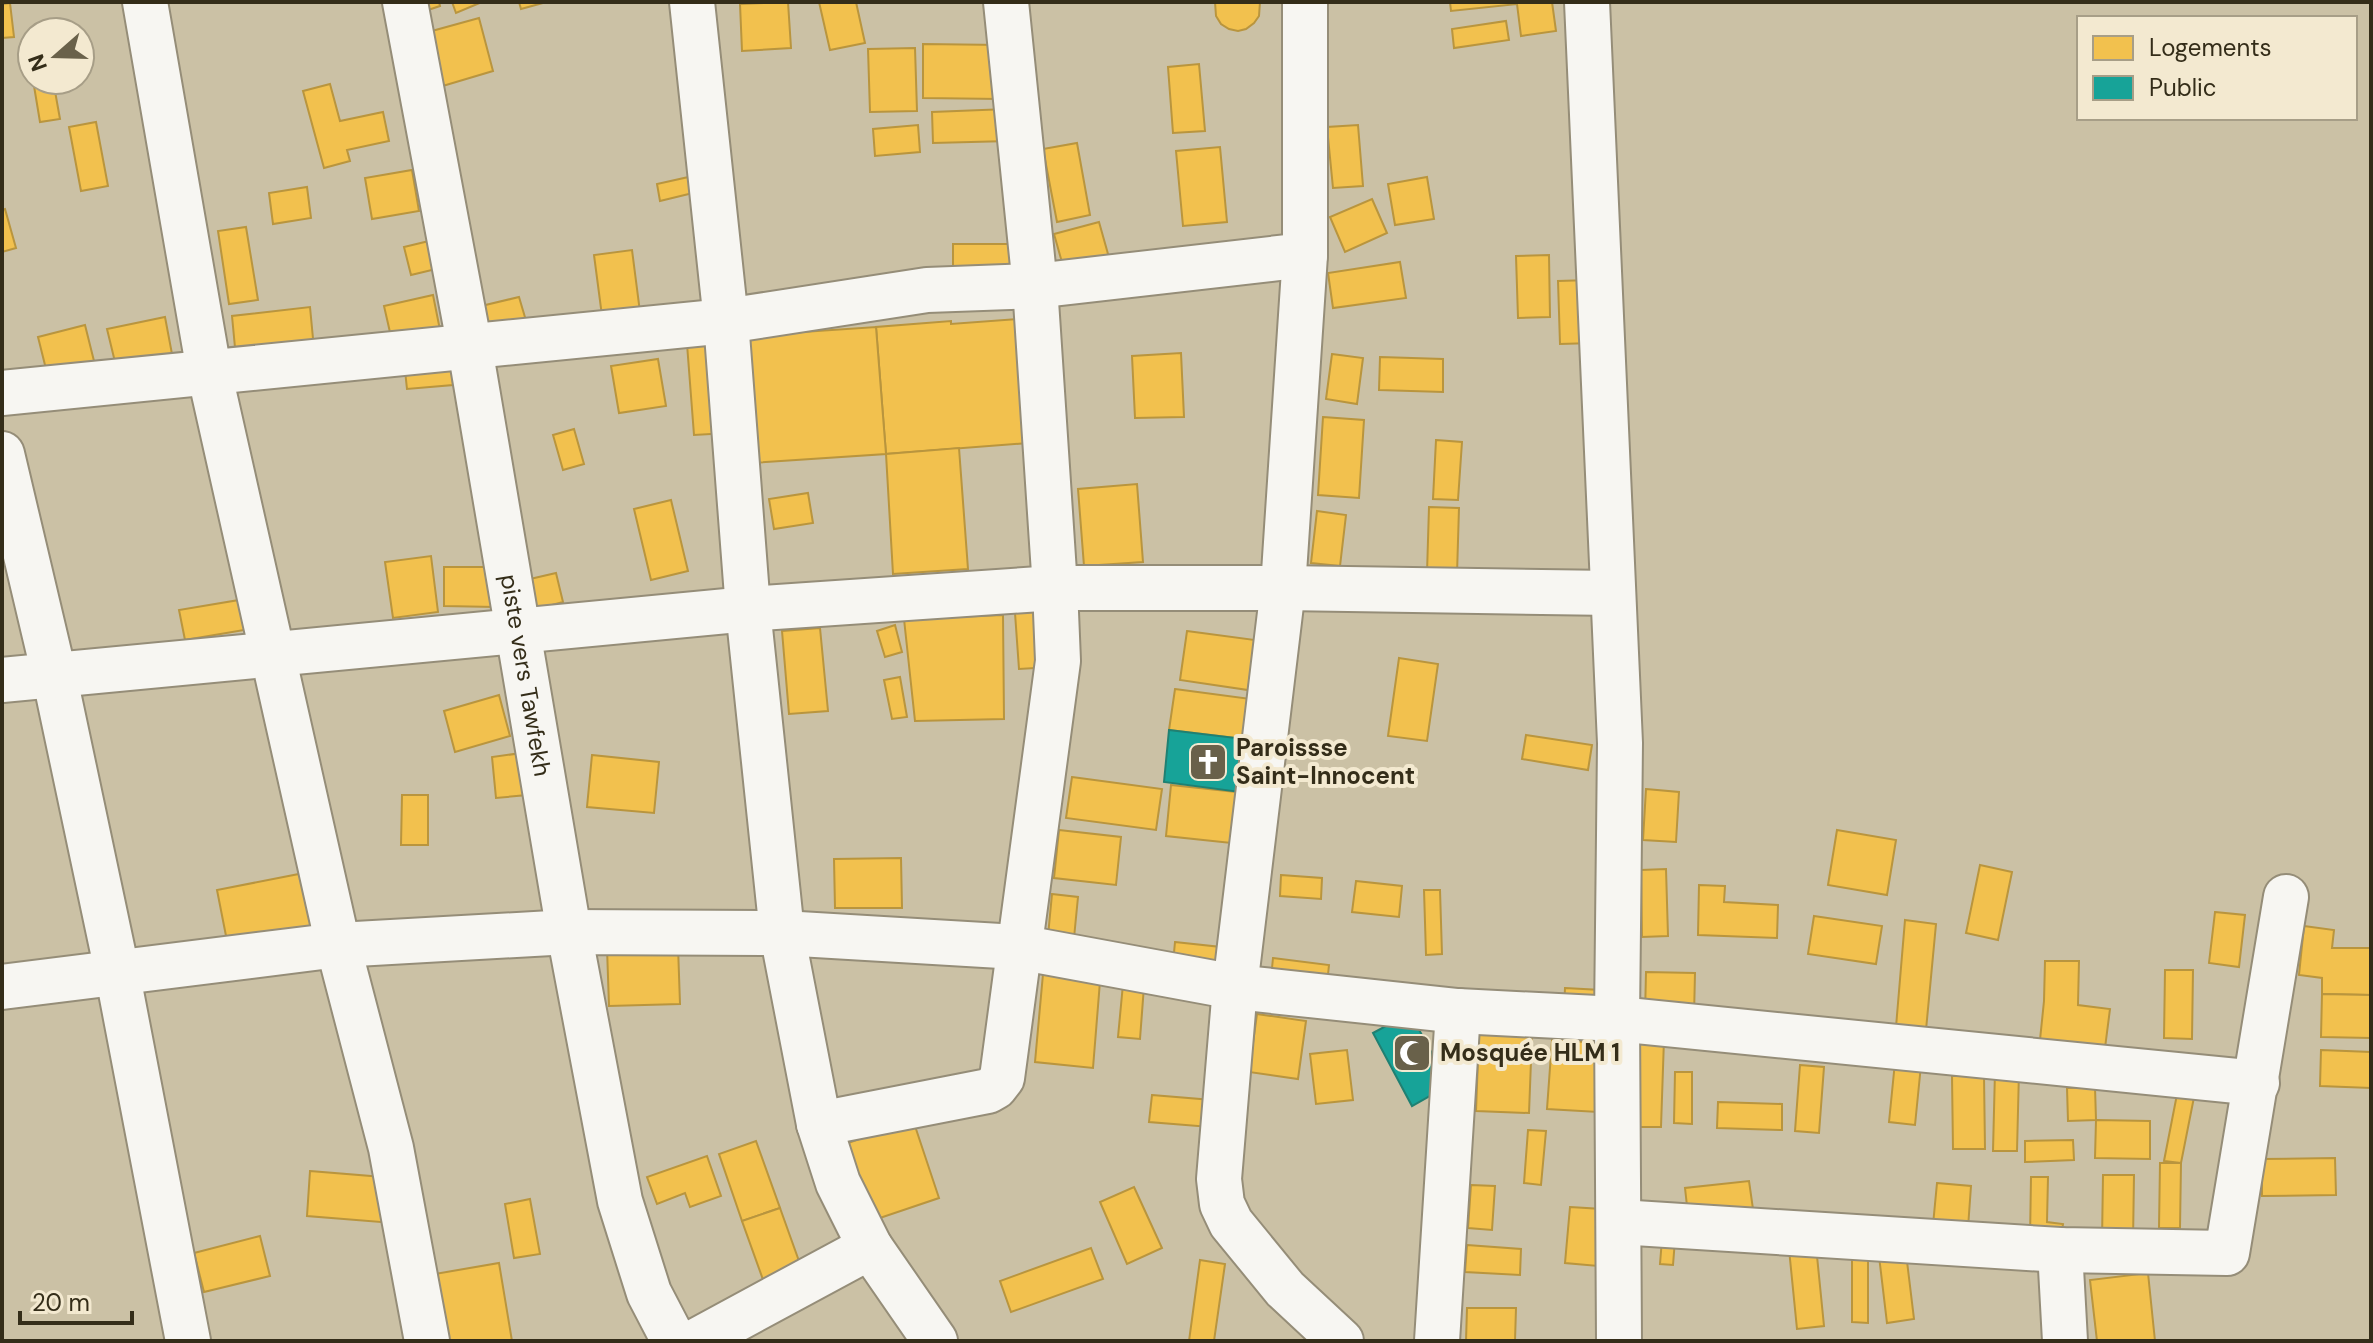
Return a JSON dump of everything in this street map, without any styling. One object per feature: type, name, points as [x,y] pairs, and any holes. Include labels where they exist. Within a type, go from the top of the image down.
[{"type":"street","points":[[145,2],[209,371],[338,945],[391,1148],[427,1341]]},
{"type":"street","name":"piste vers Tawfekh","points":[[405,2],[470,348],[569,932],[620,1201],[649,1293],[674,1341]]},
{"type":"street","points":[[692,2],[726,321],[748,609],[782,933],[819,1124],[838,1183],[870,1247],[935,1341]]},
{"type":"street","points":[[819,1124],[988,1091],[1002,1078],[1058,661],[1035,286],[1006,2]]},
{"type":"street","points":[[1305,2],[1305,255],[1283,588],[1235,987],[1219,1179],[1222,1204],[1231,1223],[1285,1289],[1341,1341]]},
{"type":"street","points":[[1587,2],[1620,743],[1617,1019],[1619,1341]]},
{"type":"street","points":[[2,393],[726,321],[927,290],[1035,286],[1305,255]]},
{"type":"street","points":[[2,454],[54,674],[117,971],[188,1341]]},
{"type":"street","points":[[2,680],[748,609],[1055,588],[1613,593]]},
{"type":"street","points":[[1619,1222],[2060,1250],[2227,1253],[2286,897]]},
{"type":"street","points":[[2,987],[338,945],[569,932],[782,933],[1018,947],[1235,987],[1458,1011],[1617,1019],[2257,1083]]},
{"type":"street","points":[[1437,1341],[1458,1011]]},
{"type":"street","points":[[696,1341],[870,1247]]},
{"type":"street","points":[[2060,1250],[2065,1341]]},
{"type":"building: Logements","points":[[416,2],[439,2],[440,6],[419,13]]},
{"type":"building: Logements","points":[[452,2],[482,2],[456,13]]},
{"type":"building: Logements","points":[[519,2],[543,2],[543,3],[521,9]]},
{"type":"building: Logements","points":[[788,2],[791,48],[742,51],[740,4]]},
{"type":"building: Logements","points":[[819,2],[856,2],[865,43],[830,50]]},
{"type":"building: Logements","points":[[1215,2],[1260,2],[1259,16],[1246,29],[1229,29],[1216,16]]},
{"type":"building: Logements","points":[[1450,2],[1552,2],[1556,31],[1521,36],[1517,4],[1451,11]]},
{"type":"building: Logements","points":[[10,3],[14,37],[2,38],[2,4]]},
{"type":"building: Logements","points":[[479,18],[493,71],[436,88],[421,34]]},
{"type":"building: Logements","points":[[1506,21],[1509,40],[1454,48],[1452,29]]},
{"type":"building: Logements","points":[[923,44],[1001,45],[1000,99],[923,98]]},
{"type":"building: Logements","points":[[915,48],[917,111],[870,112],[868,49]]},
{"type":"building: Logements","points":[[1199,64],[1205,131],[1173,133],[1168,67]]},
{"type":"building: Logements","points":[[330,84],[340,121],[383,112],[389,141],[347,150],[350,161],[324,168],[303,91]]},
{"type":"building: Logements","points":[[36,96],[56,96],[60,119],[40,122]]},
{"type":"building: Logements","points":[[1007,109],[1009,141],[933,143],[932,112]]},
{"type":"building: Logements","points":[[96,122],[108,186],[81,191],[69,127]]},
{"type":"building: Logements","points":[[918,125],[920,152],[875,156],[873,129]]},
{"type":"building: Logements","points":[[1358,125],[1363,186],[1333,188],[1327,127]]},
{"type":"building: Logements","points":[[1077,143],[1090,215],[1057,222],[1043,149]]},
{"type":"building: Logements","points":[[1220,147],[1227,222],[1183,226],[1176,151]]},
{"type":"building: Logements","points":[[412,170],[419,211],[372,219],[365,178]]},
{"type":"building: Logements","points":[[693,176],[697,192],[660,201],[657,184]]},
{"type":"building: Logements","points":[[1427,177],[1434,219],[1395,225],[1388,184]]},
{"type":"building: Logements","points":[[307,187],[311,218],[273,224],[269,193]]},
{"type":"building: Logements","points":[[1372,199],[1387,233],[1345,252],[1330,217]]},
{"type":"building: Logements","points":[[5,209],[16,248],[2,252],[2,210]]},
{"type":"building: Logements","points":[[1099,222],[1110,261],[1065,273],[1054,234]]},
{"type":"building: Logements","points":[[246,227],[258,300],[229,304],[218,231]]},
{"type":"building: Logements","points":[[429,241],[436,269],[411,275],[404,247]]},
{"type":"building: Logements","points":[[953,244],[1015,244],[1015,277],[953,276]]},
{"type":"building: Logements","points":[[632,250],[640,312],[602,316],[594,255]]},
{"type":"building: Logements","points":[[1549,255],[1550,317],[1518,318],[1516,256]]},
{"type":"building: Logements","points":[[1400,262],[1406,298],[1333,308],[1328,273]]},
{"type":"building: Logements","points":[[1590,280],[1593,343],[1560,344],[1558,281]]},
{"type":"building: Logements","points":[[433,295],[440,330],[392,341],[384,306]]},
{"type":"building: Logements","points":[[519,297],[527,324],[485,335],[477,307]]},
{"type":"building: Logements","points":[[310,307],[314,349],[236,358],[232,316]]},
{"type":"building: Logements","points":[[165,317],[172,354],[116,366],[107,329]]},
{"type":"building: Logements","points":[[1019,319],[1028,443],[886,454],[876,327]]},
{"type":"building: Logements","points":[[85,325],[95,365],[48,377],[38,337]]},
{"type":"building: Logements","points":[[876,327],[886,454],[752,463],[742,336]]},
{"type":"building: Logements","points":[[723,342],[728,433],[694,435],[687,344]]},
{"type":"building: Logements","points":[[1181,353],[1184,417],[1135,418],[1132,356]]},
{"type":"building: Logements","points":[[1332,354],[1363,358],[1357,404],[1326,399]]},
{"type":"building: Logements","points":[[450,357],[453,385],[407,389],[404,361]]},
{"type":"building: Logements","points":[[1380,357],[1443,359],[1443,392],[1379,390]]},
{"type":"building: Logements","points":[[658,359],[666,406],[619,413],[611,366]]},
{"type":"building: Logements","points":[[1323,417],[1364,420],[1359,498],[1318,495]]},
{"type":"building: Logements","points":[[574,429],[584,464],[563,470],[553,435]]},
{"type":"building: Logements","points":[[1436,440],[1462,442],[1458,500],[1433,499]]},
{"type":"building: Logements","points":[[959,448],[968,569],[893,574],[886,454]]},
{"type":"building: Logements","points":[[1137,484],[1143,562],[1084,566],[1078,489]]},
{"type":"building: Logements","points":[[808,493],[813,523],[774,529],[769,499]]},
{"type":"building: Logements","points":[[671,500],[688,571],[651,580],[634,509]]},
{"type":"building: Logements","points":[[1429,507],[1459,508],[1457,574],[1427,573]]},
{"type":"building: Logements","points":[[1317,511],[1346,515],[1340,566],[1311,563]]},
{"type":"building: Logements","points":[[431,556],[438,612],[393,618],[385,562]]},
{"type":"building: Logements","points":[[444,567],[495,567],[495,607],[444,606]]},
{"type":"building: Logements","points":[[556,573],[563,602],[537,609],[530,579]]},
{"type":"building: Logements","points":[[245,599],[250,629],[185,640],[179,610]]},
{"type":"building: Logements","points":[[1049,611],[1052,667],[1019,669],[1015,613]]},
{"type":"building: Logements","points":[[1003,615],[1004,719],[915,721],[904,619]]},
{"type":"building: Logements","points":[[895,625],[902,652],[885,657],[877,631]]},
{"type":"building: Logements","points":[[820,628],[828,711],[789,714],[782,631]]},
{"type":"building: Logements","points":[[1187,631],[1255,640],[1248,690],[1180,680]]},
{"type":"building: Logements","points":[[1399,658],[1438,664],[1427,741],[1388,736]]},
{"type":"building: Logements","points":[[900,677],[907,717],[892,719],[884,680]]},
{"type":"building: Logements","points":[[1175,689],[1266,701],[1261,741],[1169,730]]},
{"type":"building: Logements","points":[[499,695],[510,736],[455,752],[444,711]]},
{"type":"building: Logements","points":[[1526,735],[1592,745],[1588,770],[1522,759]]},
{"type":"building: Logements","points":[[522,753],[527,795],[496,798],[492,757]]},
{"type":"building: Logements","points":[[592,755],[659,762],[654,813],[587,807]]},
{"type":"building: Logements","points":[[1072,777],[1162,789],[1156,830],[1066,818]]},
{"type":"building: Logements","points":[[1171,785],[1255,794],[1250,845],[1166,836]]},
{"type":"building: Logements","points":[[1646,789],[1679,792],[1676,842],[1643,840]]},
{"type":"building: Logements","points":[[402,795],[428,795],[428,845],[401,845]]},
{"type":"building: Logements","points":[[1059,830],[1121,837],[1116,885],[1054,878]]},
{"type":"building: Logements","points":[[1837,830],[1896,840],[1887,895],[1828,885]]},
{"type":"building: Logements","points":[[901,858],[902,908],[835,908],[834,859]]},
{"type":"building: Logements","points":[[1980,865],[2012,872],[1998,940],[1966,933]]},
{"type":"building: Logements","points":[[1666,869],[1668,936],[1642,937],[1641,870]]},
{"type":"building: Logements","points":[[304,873],[315,929],[228,946],[217,890]]},
{"type":"building: Logements","points":[[1281,875],[1322,878],[1321,899],[1280,896]]},
{"type":"building: Logements","points":[[1356,881],[1402,886],[1399,917],[1352,912]]},
{"type":"building: Logements","points":[[1699,885],[1725,886],[1724,902],[1778,905],[1777,938],[1698,935]]},
{"type":"building: Logements","points":[[1424,890],[1440,890],[1442,954],[1426,955]]},
{"type":"building: Logements","points":[[1052,894],[1078,897],[1074,938],[1048,936]]},
{"type":"building: Logements","points":[[2215,912],[2245,915],[2239,967],[2209,963]]},
{"type":"building: Logements","points":[[1814,916],[1882,926],[1876,964],[1808,954]]},
{"type":"building: Logements","points":[[1905,920],[1936,924],[1926,1030],[1896,1027]]},
{"type":"building: Logements","points":[[2304,926],[2334,930],[2332,948],[2371,948],[2371,995],[2322,994],[2322,978],[2299,975]]},
{"type":"building: Logements","points":[[1175,942],[1230,948],[1228,969],[1173,963]]},
{"type":"building: Logements","points":[[678,946],[680,1004],[609,1006],[607,948]]},
{"type":"building: Logements","points":[[1273,958],[1329,965],[1327,984],[1271,978]]},
{"type":"building: Logements","points":[[2045,961],[2079,961],[2078,1005],[2110,1009],[2105,1048],[2040,1040]]},
{"type":"building: Logements","points":[[1044,963],[1101,969],[1093,1068],[1035,1062]]},
{"type":"building: Logements","points":[[2165,970],[2193,970],[2192,1039],[2164,1038]]},
{"type":"building: Logements","points":[[1646,972],[1695,973],[1694,1016],[1645,1015]]},
{"type":"building: Logements","points":[[1123,984],[1144,986],[1140,1039],[1118,1037]]},
{"type":"building: Logements","points":[[1565,988],[1601,990],[1600,1012],[1564,1011]]},
{"type":"building: Logements","points":[[2322,994],[2371,995],[2371,1038],[2321,1037]]},
{"type":"building: Logements","points":[[1257,1014],[1306,1021],[1298,1079],[1249,1072]]},
{"type":"building: Logements","points":[[1479,1032],[1532,1035],[1529,1113],[1476,1111]]},
{"type":"building: Logements","points":[[1639,1038],[1664,1039],[1661,1127],[1637,1127]]},
{"type":"building: Logements","points":[[1552,1040],[1602,1043],[1598,1112],[1547,1109]]},
{"type":"building: Logements","points":[[1347,1050],[1353,1100],[1316,1104],[1310,1054]]},
{"type":"building: Logements","points":[[2321,1050],[2371,1052],[2371,1088],[2320,1086]]},
{"type":"building: Logements","points":[[1895,1062],[1921,1065],[1915,1125],[1889,1122]]},
{"type":"building: Logements","points":[[1800,1065],[1824,1067],[1819,1133],[1795,1131]]},
{"type":"building: Logements","points":[[1995,1071],[2019,1071],[2017,1151],[1993,1151]]},
{"type":"building: Logements","points":[[1675,1072],[1692,1072],[1692,1124],[1674,1123]]},
{"type":"building: Logements","points":[[1952,1076],[1984,1076],[1985,1149],[1953,1149]]},
{"type":"building: Logements","points":[[2180,1079],[2197,1082],[2181,1163],[2164,1161]]},
{"type":"building: Logements","points":[[2095,1087],[2096,1120],[2068,1121],[2067,1088]]},
{"type":"building: Logements","points":[[1152,1095],[1212,1100],[1210,1127],[1149,1122]]},
{"type":"building: Logements","points":[[1718,1102],[1782,1104],[1782,1130],[1717,1128]]},
{"type":"building: Logements","points":[[913,1120],[939,1198],[874,1220],[848,1143]]},
{"type":"building: Logements","points":[[2096,1120],[2150,1121],[2150,1159],[2095,1158]]},
{"type":"building: Logements","points":[[1528,1130],[1546,1131],[1541,1185],[1524,1183]]},
{"type":"building: Logements","points":[[2073,1140],[2074,1160],[2025,1162],[2025,1141]]},
{"type":"building: Logements","points":[[756,1141],[780,1208],[742,1221],[719,1154]]},
{"type":"building: Logements","points":[[707,1156],[721,1196],[690,1207],[685,1193],[657,1204],[647,1177]]},
{"type":"building: Logements","points":[[2335,1158],[2336,1195],[2262,1196],[2262,1159]]},
{"type":"building: Logements","points":[[2160,1163],[2181,1163],[2180,1228],[2159,1228]]},
{"type":"building: Logements","points":[[310,1171],[395,1178],[393,1223],[307,1216]]},
{"type":"building: Logements","points":[[2103,1175],[2134,1175],[2133,1242],[2102,1241]]},
{"type":"building: Logements","points":[[2031,1177],[2048,1177],[2047,1222],[2063,1224],[2061,1238],[2030,1239]]},
{"type":"building: Logements","points":[[1749,1181],[1753,1209],[1688,1215],[1685,1188]]},
{"type":"building: Logements","points":[[1937,1183],[1971,1186],[1968,1228],[1933,1225]]},
{"type":"building: Logements","points":[[1471,1185],[1495,1186],[1492,1230],[1468,1228]]},
{"type":"building: Logements","points":[[1134,1187],[1162,1248],[1127,1264],[1100,1202]]},
{"type":"building: Logements","points":[[530,1199],[540,1254],[514,1258],[505,1204]]},
{"type":"building: Logements","points":[[1570,1207],[1602,1209],[1598,1266],[1565,1263]]},
{"type":"building: Logements","points":[[780,1208],[804,1275],[766,1288],[742,1221]]},
{"type":"building: Logements","points":[[260,1236],[270,1276],[204,1292],[194,1253]]},
{"type":"building: Logements","points":[[1662,1239],[1675,1240],[1673,1265],[1660,1264]]},
{"type":"building: Logements","points":[[1467,1245],[1521,1249],[1520,1275],[1465,1272]]},
{"type":"building: Logements","points":[[1816,1246],[1824,1326],[1797,1329],[1789,1249]]},
{"type":"building: Logements","points":[[1091,1248],[1103,1279],[1011,1312],[1000,1281]]},
{"type":"building: Logements","points":[[1906,1253],[1914,1319],[1887,1323],[1879,1256]]},
{"type":"building: Logements","points":[[1852,1257],[1868,1258],[1868,1323],[1852,1322]]},
{"type":"building: Logements","points":[[1200,1260],[1225,1264],[1214,1341],[1189,1341]]},
{"type":"building: Logements","points":[[499,1263],[512,1341],[441,1341],[429,1275]]},
{"type":"building: Logements","points":[[2148,1273],[2155,1341],[2097,1341],[2090,1280]]},
{"type":"building: Logements","points":[[1467,1308],[1516,1308],[1515,1341],[1466,1341]]},
{"type":"building: Public","points":[[1169,730],[1261,741],[1255,794],[1164,782]]},
{"type":"building: Public","points":[[1410,1013],[1449,1085],[1412,1106],[1373,1033]]},
{"type":"place","name":"Paroissse Saint-Innocent","points":[[1208,762]]},
{"type":"place","name":"Mosquée HLM 1","points":[[1412,1053]]}]
